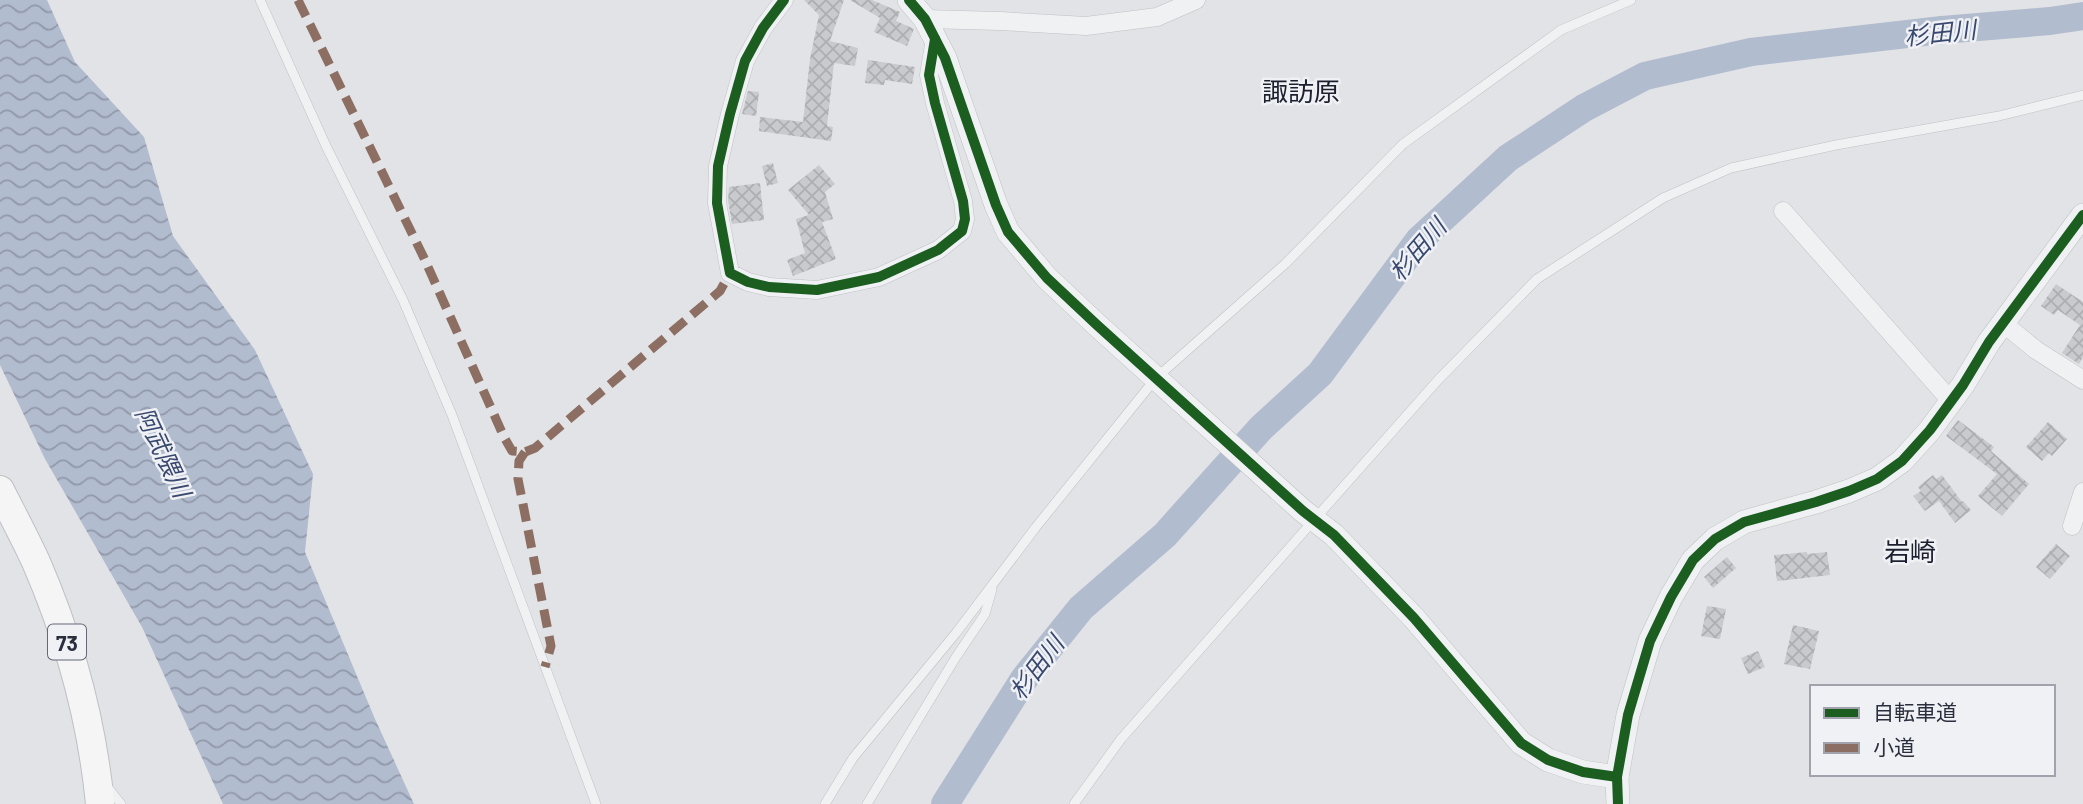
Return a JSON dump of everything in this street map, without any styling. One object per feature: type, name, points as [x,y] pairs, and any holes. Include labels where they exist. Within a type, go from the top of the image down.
[{"type":"main road","name":"73","points":[[0,490],[36,561],[69,649],[97,775],[100,804]]},
{"type":"street","points":[[784,0],[763,28],[745,61],[718,166],[717,203],[730,273],[748,282],[769,287],[817,290],[879,277],[938,250],[962,231],[965,219],[963,201],[929,75],[930,29]]},
{"type":"street","points":[[909,0],[930,29],[945,58],[1008,232],[1047,278],[1334,535],[1414,618],[1521,743],[1548,760],[1583,772],[1616,777]]},
{"type":"street","points":[[930,29],[1000,21],[1086,26],[1157,17],[1196,0]]},
{"type":"street","points":[[1783,211],[1951,401]]},
{"type":"street","points":[[1618,804],[1616,777],[1628,715],[1650,641],[1671,597],[1693,561],[1715,539],[1744,522],[1816,502],[1877,479],[1902,461],[1930,430],[2083,215]]},
{"type":"street","points":[[2004,324],[2036,350],[2083,380]]},
{"type":"street","points":[[2072,526],[2083,492]]},
{"type":"lane","points":[[260,0],[327,148],[403,300],[452,415],[592,793],[593,804]]},
{"type":"lane","points":[[825,804],[853,758],[956,633],[1036,527],[1156,377],[1285,264],[1403,144],[1561,30],[1631,0]]},
{"type":"lane","points":[[1074,804],[1121,739],[1309,515],[1537,279],[1662,198],[1731,168],[1836,145],[1999,116],[2083,95]]},
{"type":"lane","points":[[866,804],[985,614],[993,584]]},
{"type":"lane","points":[[97,775],[121,804]]},
{"type":"water","name":"阿武隈川","points":[[0,0],[47,0],[75,62],[144,137],[173,236],[255,350],[313,474],[305,552],[414,804],[223,804],[142,627],[45,459],[0,365]]},
{"type":"water","points":[[999,719],[956,804],[947,804]]},
{"type":"building","points":[[804,0],[844,0],[830,41],[858,48],[855,66],[834,63],[827,126],[833,127],[831,141],[759,131],[760,117],[803,122],[810,59],[819,15]]},
{"type":"building","points":[[850,0],[872,0],[900,12],[896,21],[914,29],[907,46],[874,32],[880,18]]},
{"type":"building","points":[[868,60],[915,67],[912,84],[885,80],[884,85],[865,83]]},
{"type":"building","points":[[748,91],[759,92],[756,116],[742,114]]},
{"type":"building","points":[[773,163],[778,183],[767,186],[762,166]]},
{"type":"building","points":[[819,165],[835,184],[825,192],[833,219],[822,222],[836,259],[793,276],[787,260],[805,253],[796,219],[809,215],[788,190]]},
{"type":"building","points":[[760,183],[764,220],[732,224],[729,187]]},
{"type":"building","points":[[2056,284],[2083,302],[2083,357],[2079,364],[2062,353],[2080,325],[2058,310],[2054,315],[2041,306]]},
{"type":"building","points":[[1958,420],[1994,447],[1991,451],[2029,484],[2002,516],[1978,496],[1997,474],[1946,436]]},
{"type":"building","points":[[2048,422],[2067,439],[2052,456],[2049,453],[2042,461],[2026,447]]},
{"type":"building","points":[[1933,475],[1936,479],[1942,475],[1971,510],[1955,523],[1939,501],[1925,511],[1913,496],[1921,491],[1918,487]]},
{"type":"building","points":[[2056,544],[2070,556],[2050,579],[2036,567]]},
{"type":"building","points":[[1827,552],[1830,575],[1777,581],[1774,555]]},
{"type":"building","points":[[1727,557],[1736,568],[1713,588],[1704,577]]},
{"type":"building","points":[[1707,606],[1726,609],[1720,639],[1701,636]]},
{"type":"building","points":[[1793,625],[1819,631],[1810,669],[1784,664]]},
{"type":"building","points":[[1758,651],[1765,667],[1748,674],[1741,658]]},
{"type":"waterway","name":"杉田川","points":[[945,804],[1024,679],[1081,608],[1165,535],[1261,428],[1320,374],[1419,240],[1508,158],[1584,108],[1645,76],[1751,52],[2083,16]]},
{"type":"marked path","points":[[298,0],[424,258],[512,451],[525,452],[535,448],[720,291],[730,273]]},
{"type":"marked path","points":[[525,452],[519,461],[518,479],[551,646],[545,667]]},
{"type":"cycle path","points":[[784,0],[763,28],[745,61],[718,166],[717,203],[730,273],[748,282],[769,287],[817,290],[879,277],[938,250],[962,231],[965,219],[963,201],[929,75],[935,39]]},
{"type":"cycle path","points":[[909,0],[925,19],[945,58],[1008,232],[1047,278],[1303,511],[1334,535],[1414,618],[1521,743],[1548,760],[1583,772],[1617,777]]},
{"type":"cycle path","points":[[1618,804],[1617,777],[1628,715],[1650,641],[1693,560],[1715,539],[1744,522],[1849,491],[1877,479],[1902,461],[1930,430],[1963,385],[1989,342],[2083,215]]},
{"type":"district","name":"諏訪原","points":[[1301,90]]},
{"type":"district","name":"岩崎","points":[[1910,550]]}]
